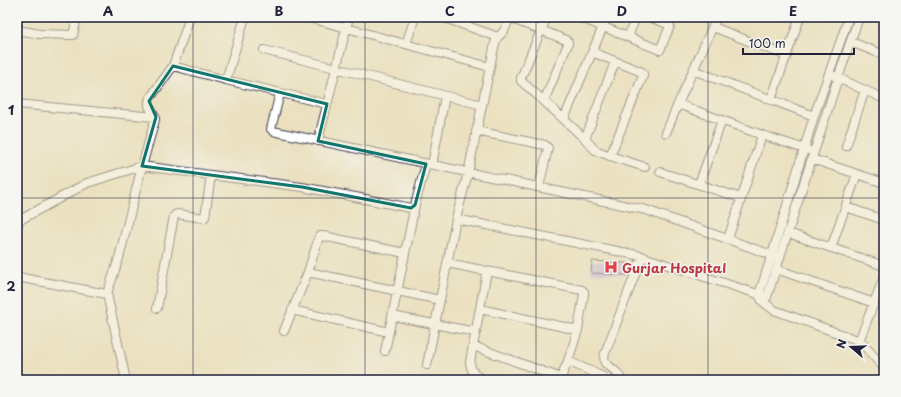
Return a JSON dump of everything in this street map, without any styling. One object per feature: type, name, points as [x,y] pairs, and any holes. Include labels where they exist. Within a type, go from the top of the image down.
[{"type":"street","points":[[23,32],[73,35],[77,17]]},
{"type":"street","points":[[126,380],[107,294],[119,258],[155,117],[149,107],[149,101],[173,66],[190,17]]},
{"type":"street","points":[[226,80],[245,17]]},
{"type":"street","points":[[306,17],[490,67]]},
{"type":"street","points":[[318,141],[348,17]]},
{"type":"street","points":[[406,44],[415,17]]},
{"type":"street","points":[[442,17],[495,36],[499,36]]},
{"type":"street","points":[[427,365],[456,220],[468,173],[490,67],[499,36],[504,31],[510,17],[568,42],[544,101]]},
{"type":"street","points":[[547,17],[520,79],[522,83],[564,119],[595,150],[645,167]]},
{"type":"street","points":[[579,17],[661,50],[670,26],[649,17]]},
{"type":"street","points":[[564,119],[607,17]]},
{"type":"street","points":[[628,37],[636,17]]},
{"type":"street","points":[[666,133],[718,17]]},
{"type":"street","points":[[772,100],[800,17]]},
{"type":"street","points":[[762,297],[776,257],[814,116],[849,17]]},
{"type":"street","points":[[762,297],[776,269],[776,257],[788,232],[859,17]]},
{"type":"street","points":[[713,27],[787,56]]},
{"type":"street","points":[[850,42],[884,55]]},
{"type":"street","points":[[264,50],[482,105]]},
{"type":"street","points":[[592,52],[642,72],[643,74],[610,156]]},
{"type":"street","points":[[585,139],[615,62]]},
{"type":"street","points":[[173,66],[327,104]]},
{"type":"street","points":[[693,70],[814,116]]},
{"type":"street","points":[[829,74],[884,99]]},
{"type":"street","points":[[846,146],[865,90]]},
{"type":"street","points":[[280,93],[271,129],[272,131],[646,210],[776,257]]},
{"type":"street","points":[[385,351],[415,205],[429,165],[445,96]]},
{"type":"street","points":[[17,104],[155,117]]},
{"type":"street","points":[[678,104],[804,149],[813,155],[857,174],[884,183]]},
{"type":"street","points":[[699,184],[722,120]]},
{"type":"street","points":[[476,131],[547,146],[548,148],[539,187]]},
{"type":"street","points":[[728,239],[762,135]]},
{"type":"street","points":[[17,224],[87,183],[142,166],[302,187],[411,208],[415,205]]},
{"type":"street","points":[[660,172],[741,198]]},
{"type":"street","points":[[832,248],[857,174]]},
{"type":"street","points":[[157,308],[174,216],[177,214],[204,218],[206,217],[212,175]]},
{"type":"street","points":[[846,207],[884,220]]},
{"type":"street","points":[[456,220],[642,256],[762,297],[774,310],[859,341],[884,368]]},
{"type":"street","points":[[788,232],[884,266]]},
{"type":"street","points":[[284,331],[308,272],[320,236],[405,253]]},
{"type":"street","points":[[621,380],[619,374],[605,363],[604,356],[642,256]]},
{"type":"street","points":[[447,263],[582,290],[584,292],[578,330],[568,361],[560,379],[473,346]]},
{"type":"street","points":[[776,269],[874,303]]},
{"type":"street","points":[[483,380],[472,372],[470,362],[487,271]]},
{"type":"street","points":[[308,272],[440,300]]},
{"type":"street","points":[[17,277],[107,294]]},
{"type":"street","points":[[859,341],[884,277]]},
{"type":"street","points":[[480,308],[578,330]]},
{"type":"street","points":[[292,310],[389,332]]},
{"type":"street","points":[[392,316],[476,332]]},
{"type":"street","points":[[568,361],[599,377],[610,380]]},
{"type":"highlighted area","points":[[173,66],[327,104],[318,141],[426,164],[415,205],[411,208],[302,187],[142,166],[156,117],[149,101]]},
{"type":"building","points":[[592,261],[628,263],[627,275],[591,273]]},
{"type":"place","name":"Gurjar Hospital","points":[[611,267]]}]
